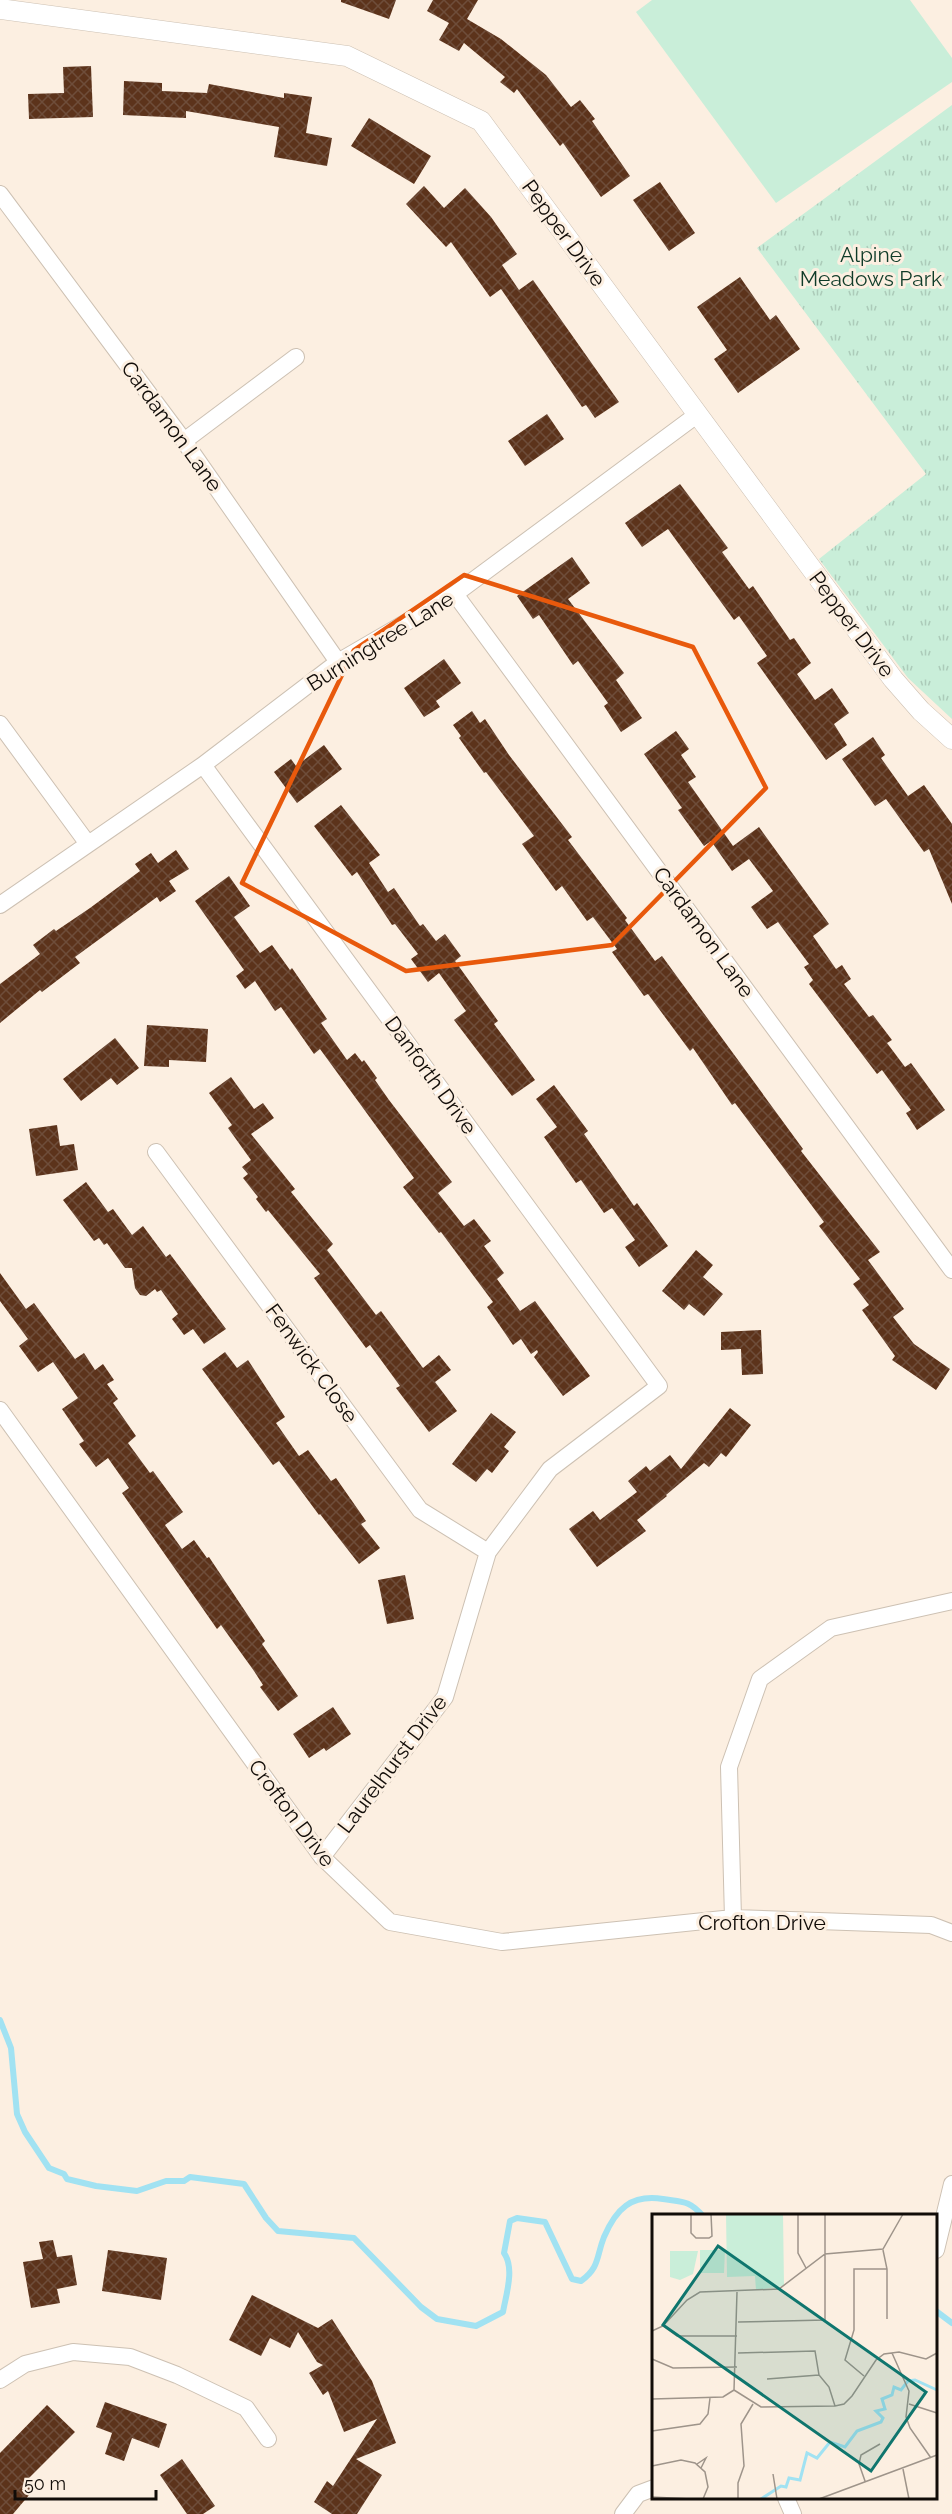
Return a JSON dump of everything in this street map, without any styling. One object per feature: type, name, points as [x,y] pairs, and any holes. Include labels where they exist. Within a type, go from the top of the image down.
[{"type":"street","name":"Pepper Drive","points":[[0,9],[347,56],[481,121],[893,679],[921,711],[952,739]]},
{"type":"street","name":"Cardamon Lane","points":[[0,194],[184,441],[338,662]]},
{"type":"street","points":[[184,441],[296,357]]},
{"type":"street","name":"Burningtree Lane","points":[[0,905],[203,765],[338,662],[455,594],[698,414]]},
{"type":"street","name":"Cardamon Lane","points":[[455,594],[952,1270]]},
{"type":"street","points":[[0,724],[87,844]]},
{"type":"street","name":"Danforth Drive","points":[[203,765],[659,1386]]},
{"type":"street","name":"Fenwick Close","points":[[156,1152],[420,1510],[488,1552]]},
{"type":"street","name":"Laurelhurst Drive","points":[[322,1857],[446,1697],[488,1552],[550,1469],[659,1386]]},
{"type":"street","name":"Crofton Drive","points":[[0,1410],[322,1857],[390,1922],[502,1942],[733,1918],[931,1925],[952,1933]]},
{"type":"street","points":[[733,1918],[729,1767],[760,1679],[831,1628],[952,1601]]},
{"type":"street","points":[[937,2246],[952,2184]]},
{"type":"street","points":[[0,2380],[25,2364],[73,2352],[130,2357],[177,2375],[246,2408],[268,2439]]},
{"type":"street","points":[[623,2514],[638,2494],[652,2489]]},
{"type":"street","points":[[786,2499],[793,2514]]},
{"type":"highlighted area","points":[[464,575],[693,647],[766,788],[612,945],[406,971],[242,883],[354,650]]},
{"type":"green space","points":[[652,0],[910,0],[952,58],[952,82],[776,203],[636,12]]},
{"type":"green space","name":"Alpine Meadows Park","points":[[952,105],[952,719],[908,678],[819,559],[926,474],[757,248]]},
{"type":"building","points":[[341,0],[396,0],[389,19],[341,2]]},
{"type":"building","points":[[433,0],[478,0],[467,19],[501,39],[546,75],[571,107],[580,100],[595,119],[592,121],[630,176],[601,197],[563,143],[560,146],[517,89],[514,93],[500,82],[505,77],[464,43],[459,51],[439,40],[449,23],[427,11]]},
{"type":"building","points":[[91,66],[93,117],[29,119],[28,94],[64,93],[63,67]]},
{"type":"building","points":[[124,81],[162,83],[162,91],[207,93],[209,84],[284,98],[284,93],[312,97],[306,133],[332,138],[327,166],[274,157],[279,127],[186,111],[186,118],[123,115]]},
{"type":"building","points":[[369,118],[431,156],[414,184],[351,146]]},
{"type":"building","points":[[660,182],[695,233],[669,251],[633,200]]},
{"type":"building","points":[[424,186],[444,208],[465,188],[491,217],[517,254],[502,265],[519,290],[533,280],[619,402],[595,418],[586,405],[582,407],[501,289],[490,297],[451,242],[446,247],[406,204]]},
{"type":"building","points":[[740,277],[770,320],[776,315],[800,349],[738,393],[714,359],[727,350],[697,307]]},
{"type":"building","points":[[547,414],[564,439],[525,466],[508,441]]},
{"type":"building","points":[[680,484],[728,548],[722,552],[749,589],[753,586],[790,640],[794,638],[811,663],[797,674],[815,700],[832,688],[849,713],[834,724],[847,745],[826,760],[757,663],[767,656],[739,616],[734,620],[668,529],[642,547],[625,523]]},
{"type":"building","points":[[572,557],[590,583],[568,599],[624,673],[616,680],[642,718],[621,732],[604,706],[608,703],[578,661],[573,665],[539,615],[533,619],[517,596]]},
{"type":"building","points":[[444,659],[461,683],[436,701],[440,707],[424,717],[404,688]]},
{"type":"building","points":[[472,711],[480,723],[485,719],[509,755],[572,837],[568,840],[627,918],[625,920],[655,961],[662,956],[803,1149],[801,1151],[880,1252],[868,1260],[904,1309],[893,1317],[914,1344],[950,1369],[936,1390],[892,1360],[895,1356],[862,1310],[869,1305],[853,1284],[860,1279],[819,1226],[824,1222],[735,1103],[732,1105],[693,1048],[690,1051],[648,994],[644,996],[612,952],[617,949],[593,917],[587,921],[562,886],[556,891],[522,844],[534,836],[486,772],[484,773],[459,738],[461,736],[453,725]]},
{"type":"building","points":[[676,731],[689,749],[681,755],[696,777],[688,782],[733,846],[759,827],[829,924],[813,936],[836,969],[842,965],[851,979],[844,984],[869,1017],[873,1015],[892,1040],[887,1043],[905,1067],[911,1063],[945,1110],[917,1130],[906,1113],[911,1110],[882,1070],[877,1074],[809,984],[813,980],[804,967],[809,964],[778,922],[767,929],[751,907],[773,891],[749,859],[732,871],[711,841],[704,846],[678,810],[682,808],[644,754]]},
{"type":"building","points":[[873,737],[885,755],[881,758],[908,796],[924,785],[952,824],[952,904],[929,849],[924,852],[886,799],[875,806],[842,759]]},
{"type":"building","points":[[324,745],[342,769],[297,803],[274,772],[291,759],[296,766]]},
{"type":"building","points":[[341,805],[380,855],[369,863],[388,892],[394,888],[420,926],[423,924],[436,941],[445,934],[461,956],[455,961],[498,1021],[494,1024],[535,1080],[512,1096],[454,1020],[466,1011],[439,973],[428,982],[411,959],[418,954],[395,924],[392,925],[357,872],[352,876],[314,826]]},
{"type":"building","points":[[176,850],[189,869],[169,881],[176,891],[160,902],[157,897],[75,957],[80,963],[42,992],[40,990],[0,1023],[0,984],[40,954],[33,945],[54,929],[56,931],[90,908],[140,871],[135,864],[151,853],[158,863]]},
{"type":"building","points":[[229,876],[250,906],[234,917],[260,953],[272,945],[290,970],[292,968],[327,1019],[321,1023],[347,1060],[355,1053],[362,1062],[364,1060],[389,1100],[452,1182],[438,1193],[464,1226],[474,1219],[491,1241],[484,1246],[504,1273],[497,1279],[520,1311],[535,1301],[590,1376],[563,1396],[534,1357],[537,1350],[531,1354],[521,1339],[513,1345],[487,1307],[493,1302],[441,1232],[439,1233],[403,1187],[414,1178],[320,1049],[314,1054],[281,1007],[275,1011],[255,981],[245,989],[236,976],[244,970],[195,901]]},
{"type":"building","points":[[147,1025],[208,1029],[206,1062],[169,1060],[169,1067],[144,1066]]},
{"type":"building","points":[[115,1038],[139,1068],[117,1085],[111,1078],[81,1101],[63,1079]]},
{"type":"building","points":[[231,1077],[254,1109],[263,1103],[274,1118],[251,1134],[295,1189],[291,1192],[333,1244],[327,1250],[376,1315],[381,1311],[423,1368],[439,1355],[451,1370],[435,1382],[457,1411],[429,1432],[396,1388],[400,1386],[370,1345],[366,1348],[314,1278],[320,1274],[268,1210],[266,1212],[243,1178],[248,1174],[242,1167],[251,1160],[228,1128],[232,1125],[209,1093]]},
{"type":"building","points":[[554,1085],[588,1131],[584,1134],[634,1206],[637,1203],[668,1246],[639,1267],[625,1247],[635,1240],[612,1208],[604,1213],[581,1180],[576,1183],[544,1137],[557,1127],[536,1099]]},
{"type":"building","points":[[57,1125],[60,1146],[74,1144],[78,1170],[36,1176],[29,1129]]},
{"type":"building","points":[[86,1182],[108,1212],[113,1209],[132,1235],[143,1226],[166,1257],[170,1254],[226,1329],[204,1344],[193,1329],[184,1335],[172,1319],[178,1314],[161,1290],[157,1292],[155,1289],[146,1296],[140,1295],[135,1288],[132,1268],[125,1268],[107,1243],[104,1245],[99,1238],[94,1241],[63,1200]]},
{"type":"building","points":[[696,1250],[713,1265],[703,1277],[723,1294],[704,1316],[689,1304],[684,1310],[662,1291]]},
{"type":"building","points":[[0,1273],[26,1309],[34,1303],[75,1359],[84,1353],[95,1370],[103,1364],[114,1380],[107,1384],[118,1399],[113,1403],[136,1436],[128,1443],[150,1473],[153,1471],[183,1512],[165,1525],[182,1549],[194,1540],[207,1558],[209,1557],[265,1641],[262,1644],[298,1696],[278,1711],[260,1687],[263,1685],[254,1671],[221,1625],[217,1629],[122,1493],[129,1488],[108,1458],[96,1467],[79,1444],[84,1441],[62,1409],[78,1398],[53,1362],[38,1372],[19,1346],[28,1339],[0,1301]]},
{"type":"building","points":[[761,1330],[763,1374],[742,1375],[741,1349],[721,1350],[721,1332]]},
{"type":"building","points":[[225,1352],[237,1368],[248,1360],[285,1417],[276,1423],[299,1456],[308,1450],[331,1481],[336,1478],[366,1521],[361,1524],[380,1548],[359,1564],[279,1461],[273,1465],[202,1369]]},
{"type":"building","points":[[730,1408],[751,1425],[726,1457],[721,1453],[709,1467],[704,1463],[666,1495],[637,1520],[646,1531],[597,1567],[569,1529],[593,1511],[600,1520],[637,1492],[628,1481],[646,1466],[650,1471],[670,1455],[681,1469]]},
{"type":"building","points":[[491,1413],[516,1432],[504,1447],[509,1451],[492,1473],[487,1469],[476,1482],[452,1464]]},
{"type":"building","points":[[405,1575],[414,1619],[387,1624],[378,1580]]},
{"type":"building","points":[[333,1707],[351,1734],[326,1751],[324,1748],[309,1758],[293,1734]]},
{"type":"building","points":[[53,2240],[57,2257],[72,2255],[77,2285],[57,2289],[60,2303],[31,2308],[23,2262],[43,2259],[39,2242]]},
{"type":"building","points":[[108,2250],[167,2258],[161,2300],[102,2291]]},
{"type":"building","points":[[252,2295],[318,2328],[332,2319],[372,2381],[396,2443],[356,2459],[382,2475],[357,2514],[332,2514],[314,2502],[327,2481],[333,2486],[377,2419],[344,2432],[328,2391],[323,2395],[309,2373],[323,2365],[317,2362],[298,2332],[290,2348],[270,2338],[261,2356],[229,2340]]},
{"type":"building","points":[[105,2402],[167,2424],[159,2448],[132,2438],[124,2461],[105,2454],[112,2433],[96,2427]]},
{"type":"building","points":[[47,2405],[75,2432],[26,2481],[35,2488],[13,2514],[0,2514],[0,2453]]},
{"type":"building","points":[[182,2459],[215,2506],[203,2514],[187,2514],[160,2475]]},
{"type":"waterway","points":[[0,2020],[11,2048],[17,2114],[25,2132],[49,2168],[64,2174],[67,2179],[96,2186],[137,2191],[166,2181],[184,2181],[190,2177],[244,2184],[266,2218],[278,2231],[354,2238],[421,2307],[437,2319],[476,2326],[503,2312],[509,2274],[509,2266],[504,2253],[510,2221],[517,2218],[545,2222],[572,2279],[581,2281],[595,2266],[604,2237],[614,2219],[633,2201],[652,2198],[681,2201],[694,2207],[701,2214]]},
{"type":"waterway","points":[[937,2312],[952,2323]]}]
